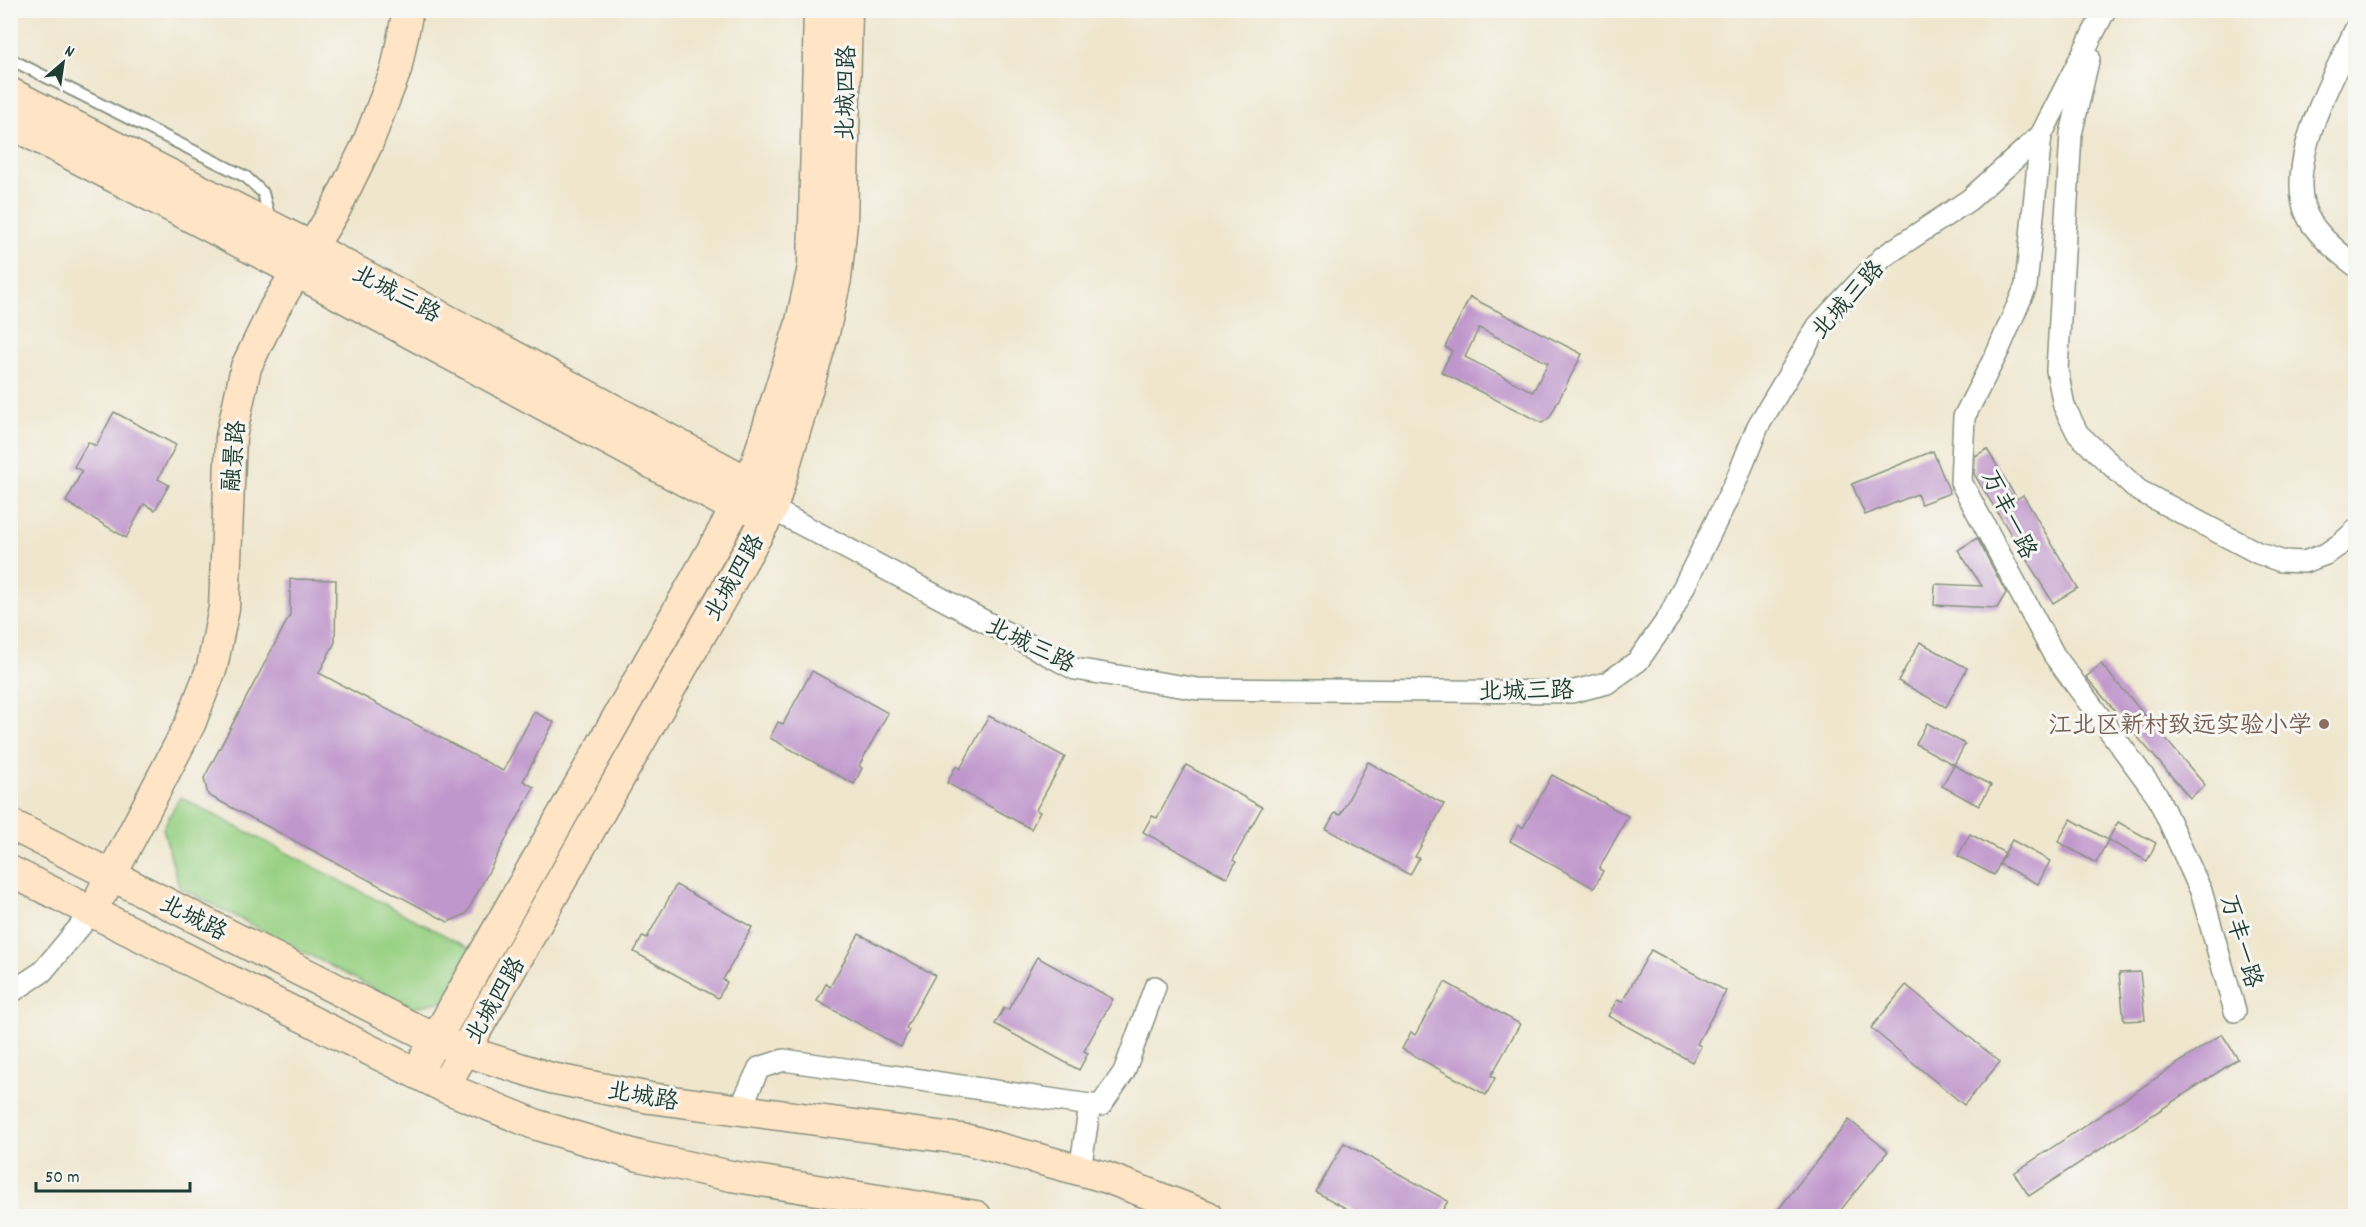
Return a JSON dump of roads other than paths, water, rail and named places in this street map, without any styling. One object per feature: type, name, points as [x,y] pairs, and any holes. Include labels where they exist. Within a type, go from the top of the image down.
[{"type":"main road","name":"融景路","points":[[92,912],[190,724],[212,667],[224,608],[231,437],[240,389],[253,348],[336,208],[368,146],[396,70],[408,10]]},
{"type":"main road","name":"北城四路","points":[[417,1072],[743,495],[800,326],[813,267],[819,10]]},
{"type":"main road","name":"北城四路","points":[[444,1087],[772,509],[824,333],[836,279],[842,223],[847,10]]},
{"type":"main road","name":"北城三路","points":[[10,93],[271,226],[304,260]]},
{"type":"main road","name":"北城三路","points":[[10,123],[304,260],[772,509]]},
{"type":"main road","name":"北城路","points":[[10,824],[435,1039],[465,1051],[551,1078],[650,1098],[969,1140],[1105,1177],[1207,1216]]},
{"type":"main road","name":"北城路","points":[[10,871],[444,1087],[537,1125],[639,1156],[731,1176],[976,1216]]},
{"type":"street","name":"万丰一路","points":[[2100,19],[2041,135],[2026,286],[1998,351],[1964,417],[1961,482],[2054,655],[2157,795],[2201,891],[2235,1011]]},
{"type":"street","points":[[2100,19],[2071,134],[2057,370],[2064,406],[2078,434],[2138,490],[2258,553],[2281,561],[2304,561],[2326,554],[2355,530]]},
{"type":"street","points":[[2355,28],[2310,131],[2302,163],[2302,195],[2311,223],[2335,250],[2355,266]]},
{"type":"street","name":"北城三路","points":[[772,509],[1075,669],[1198,689],[1571,692],[1607,683],[1638,661],[1669,617],[1736,481],[1758,426],[1818,326],[1883,257],[1969,200],[2041,135]]},
{"type":"street","points":[[10,993],[42,972],[92,912]]},
{"type":"street","points":[[739,1111],[759,1068],[784,1060],[1101,1105],[1124,1072],[1155,987]]},
{"type":"street","points":[[1080,1170],[1090,1105]]},
{"type":"lane","points":[[10,59],[246,177],[263,193],[271,226]]},
{"type":"place","name":"江北区新村致远实验小学","points":[[2324,724]]}]
